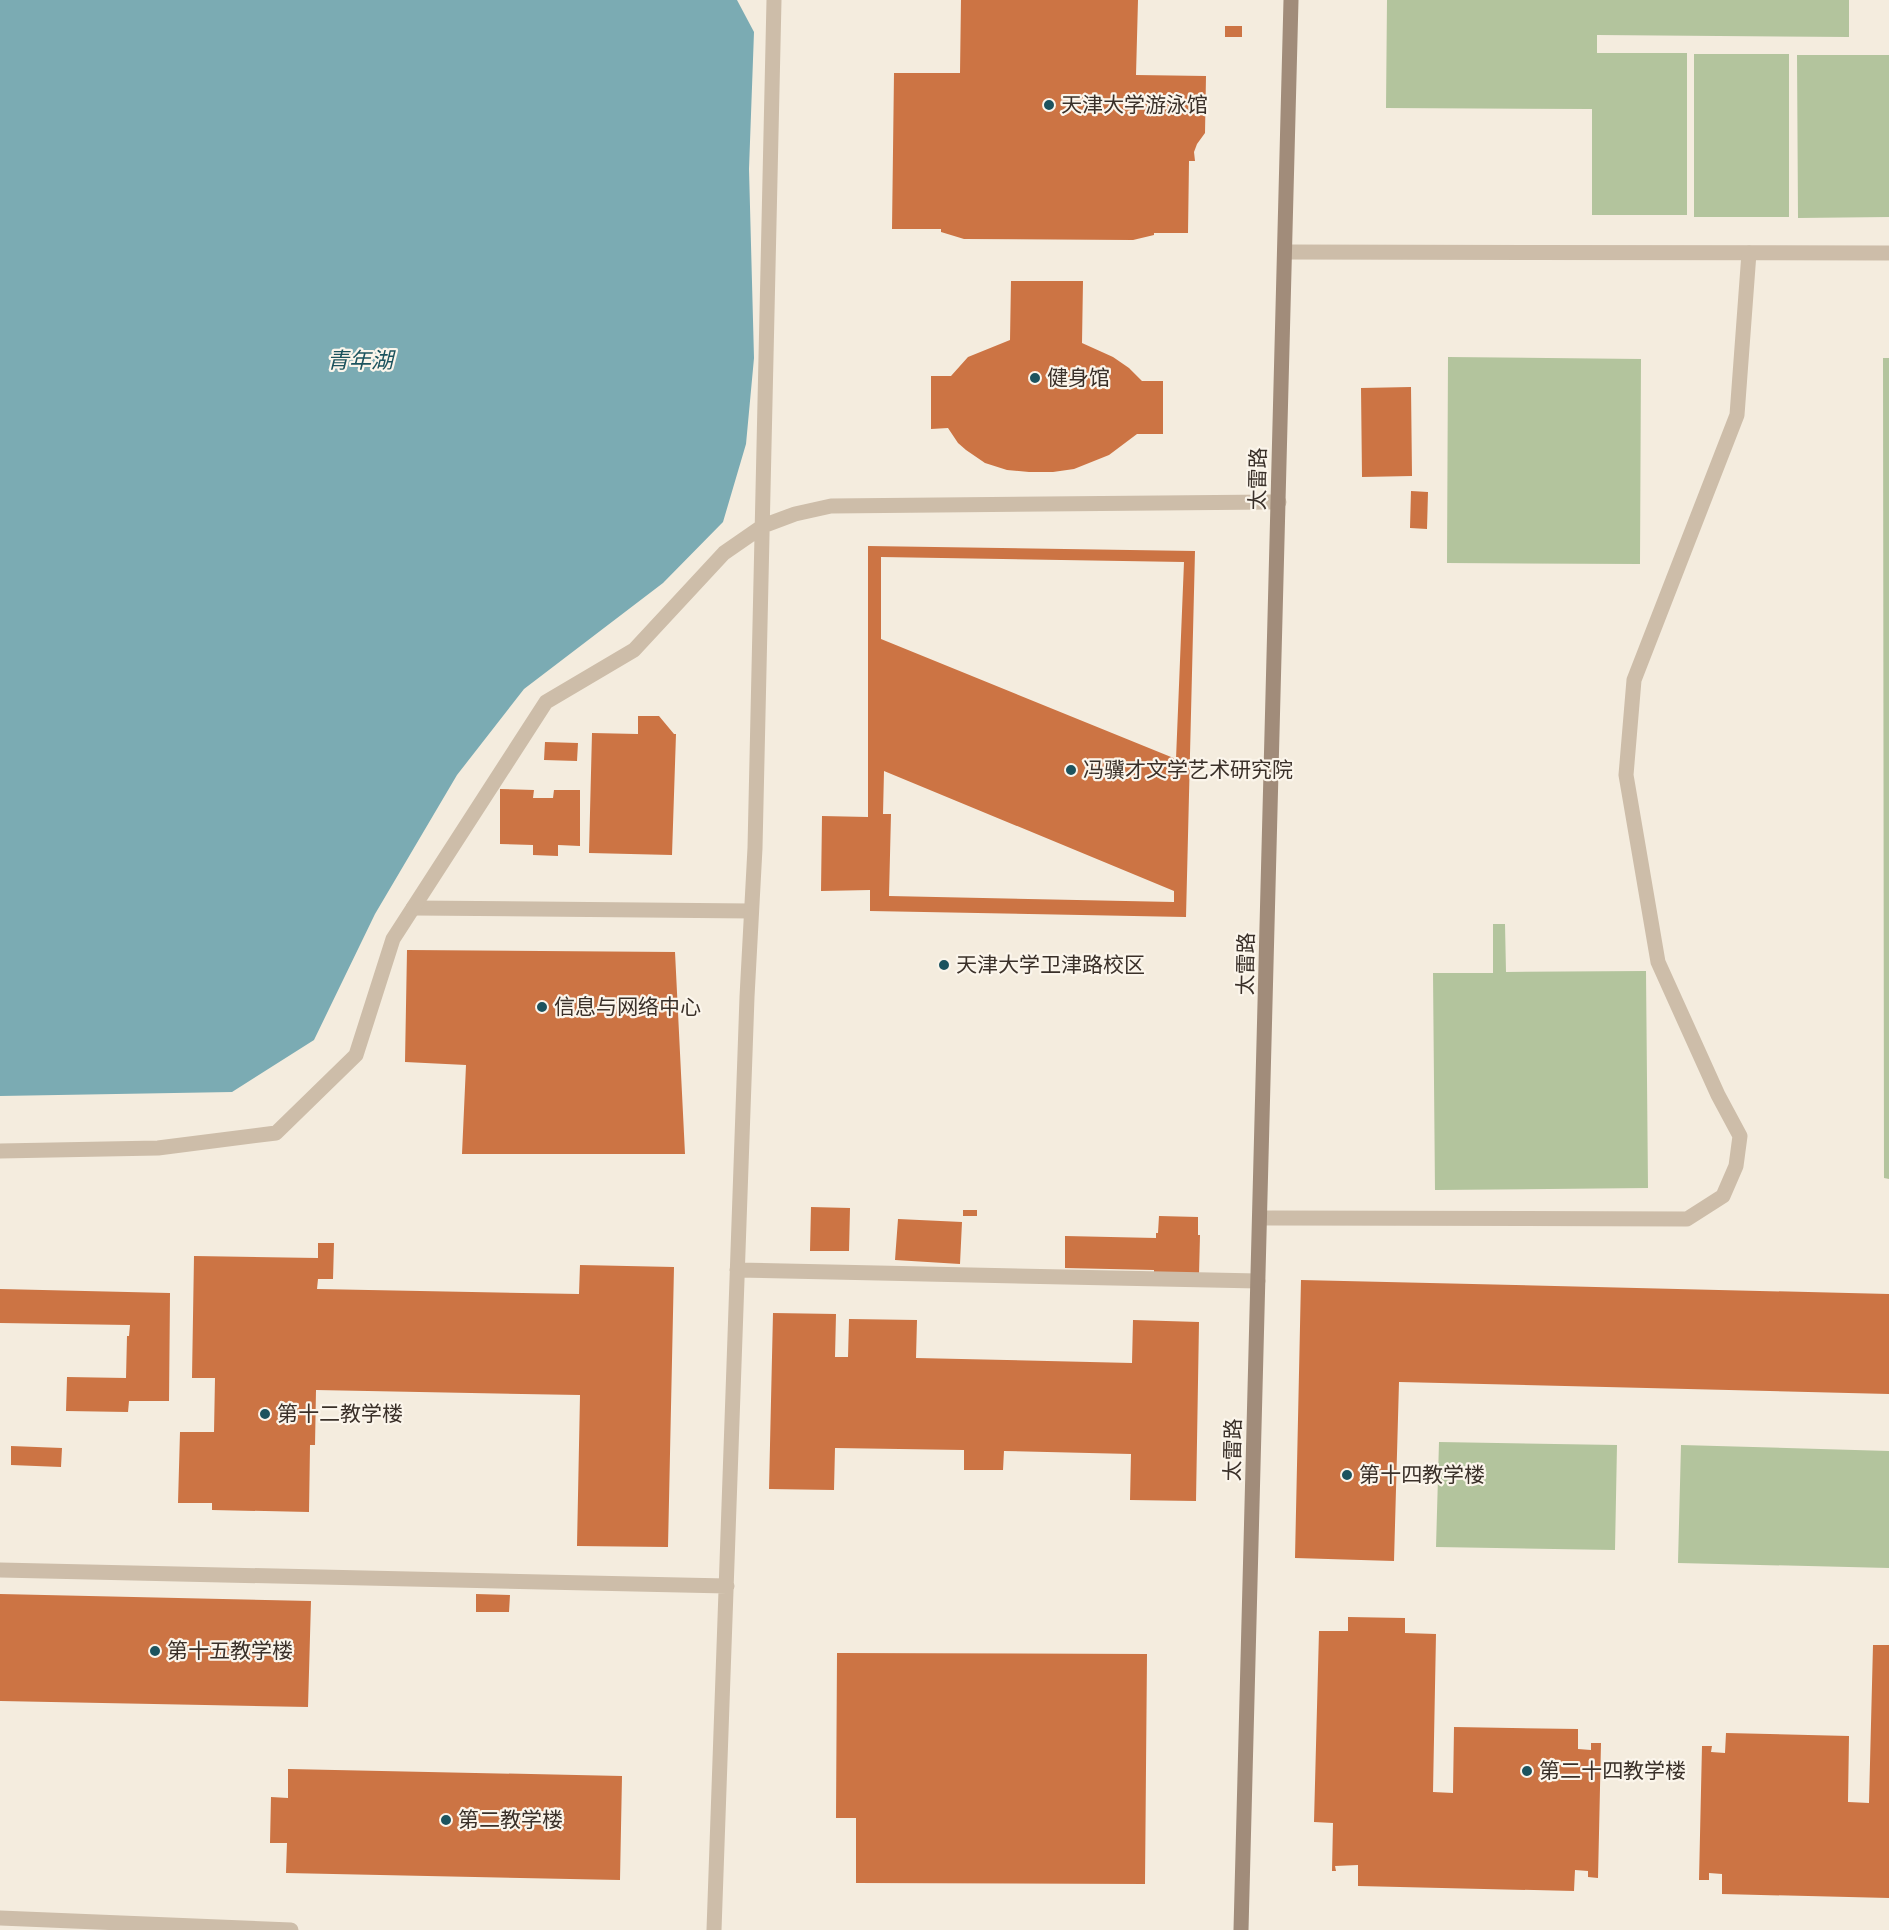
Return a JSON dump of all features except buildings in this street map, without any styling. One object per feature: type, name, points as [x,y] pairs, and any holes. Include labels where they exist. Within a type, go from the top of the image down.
[{"type":"street","points":[[714,1930],[737,1270],[755,848],[774,0]]},
{"type":"street","name":"太雷路","points":[[1242,1930],[1291,0]]},
{"type":"street","points":[[1285,252],[1889,253]]},
{"type":"street","points":[[1260,1218],[1687,1219],[1723,1196],[1736,1166],[1740,1136],[1718,1095],[1658,962],[1626,775],[1634,680],[1737,415],[1749,253]]},
{"type":"street","points":[[0,1151],[158,1148],[276,1133],[356,1055],[393,939],[546,702],[634,650],[724,553],[763,526],[795,514],[831,506],[1279,502]]},
{"type":"street","points":[[413,908],[751,911]]},
{"type":"street","points":[[737,1270],[1258,1281]]},
{"type":"street","points":[[0,1570],[727,1586]]},
{"type":"street","points":[[0,1918],[291,1930]]},
{"type":"green space","points":[[1387,0],[1849,0],[1849,37],[1597,35],[1597,53],[1687,53],[1687,215],[1592,215],[1592,109],[1386,108]]},
{"type":"green space","points":[[1694,54],[1789,54],[1789,217],[1694,217]]},
{"type":"green space","points":[[1797,55],[1889,55],[1889,217],[1798,218]]},
{"type":"green space","points":[[1448,357],[1641,359],[1640,564],[1447,563]]},
{"type":"green space","points":[[1883,358],[1889,358],[1889,1179],[1884,1178]]},
{"type":"green space","points":[[1493,924],[1505,924],[1506,972],[1646,971],[1648,1188],[1435,1190],[1433,973],[1493,973]]},
{"type":"green space","points":[[1439,1442],[1617,1445],[1615,1550],[1436,1547]]},
{"type":"green space","points":[[1681,1445],[1889,1451],[1889,1568],[1678,1563]]},
{"type":"water","name":"青年湖","points":[[0,0],[737,0],[754,32],[749,169],[754,358],[746,444],[723,522],[663,583],[524,689],[457,775],[375,914],[314,1040],[232,1092],[0,1096]]},
{"type":"place","name":"天津大学游泳馆","points":[[1049,105]]},
{"type":"place","name":"健身馆","points":[[1035,378]]},
{"type":"place","name":"冯骥才文学艺术研究院","points":[[1071,770]]},
{"type":"place","name":"天津大学卫津路校区","points":[[944,965]]},
{"type":"place","name":"信息与网络中心","points":[[542,1007]]},
{"type":"place","name":"第十二教学楼","points":[[265,1414]]},
{"type":"place","name":"第十四教学楼","points":[[1347,1475]]},
{"type":"place","name":"第十五教学楼","points":[[155,1651]]},
{"type":"place","name":"第二十四教学楼","points":[[1527,1771]]},
{"type":"place","name":"第二教学楼","points":[[446,1820]]}]
